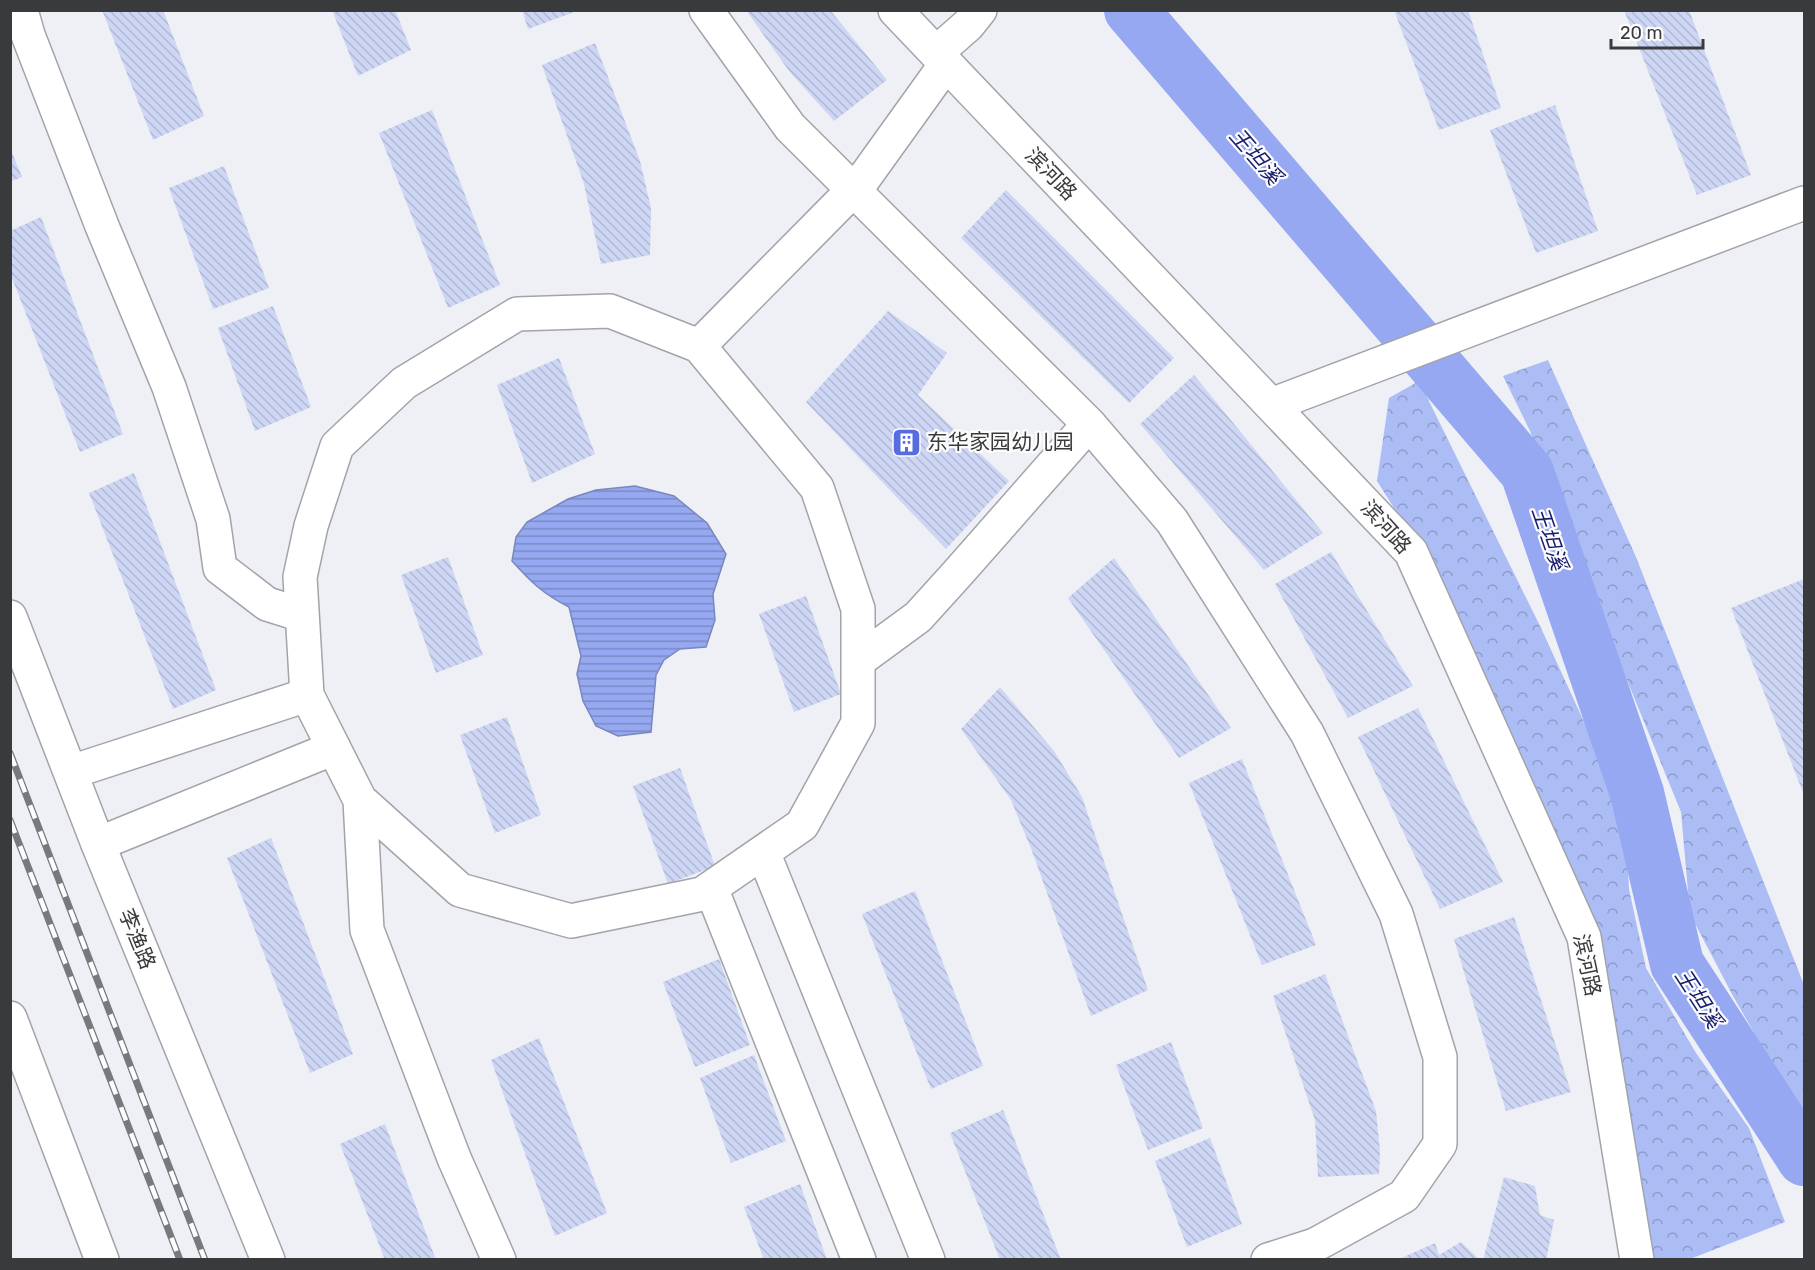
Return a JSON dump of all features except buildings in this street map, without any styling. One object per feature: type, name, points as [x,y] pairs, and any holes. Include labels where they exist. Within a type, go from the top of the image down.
[{"type":"street","points":[[21,10],[28,35],[86,183],[169,387],[213,519],[220,568],[267,604],[302,615]]},
{"type":"street","points":[[706,10],[790,128],[1089,424],[1172,521],[1307,734],[1396,914],[1440,1058],[1440,1144],[1404,1197],[1315,1245],[1268,1260]]},
{"type":"street","name":"滨河路","points":[[895,10],[1411,552],[1584,937],[1636,1260]]},
{"type":"street","points":[[699,346],[862,180],[941,58],[974,18]]},
{"type":"street","points":[[1271,405],[1804,203]]},
{"type":"street","points":[[610,311],[699,346],[817,488],[858,609],[858,723],[802,825],[702,894],[571,921],[460,890],[360,800],[307,695],[300,577],[311,526],[337,446],[404,383],[517,314],[610,311]]},
{"type":"street","points":[[858,662],[918,617],[1089,424]]},
{"type":"street","name":"李渔路","points":[[10,617],[98,844],[268,1260]]},
{"type":"street","points":[[71,772],[307,695]]},
{"type":"street","points":[[98,844],[334,748]]},
{"type":"street","points":[[360,800],[367,930],[454,1158],[499,1260]]},
{"type":"street","points":[[763,852],[928,1260]]},
{"type":"street","points":[[711,888],[859,1260]]},
{"type":"street","points":[[10,1018],[102,1260]]},
{"type":"green space","points":[[1548,360],[1636,557],[1804,985],[1804,1120],[1733,996],[1690,914],[1681,812],[1597,607],[1530,431],[1503,376]]},
{"type":"green space","points":[[1419,381],[1541,628],[1625,811],[1629,889],[1646,968],[1696,1053],[1749,1128],[1785,1222],[1690,1259],[1655,1259],[1638,1183],[1609,998],[1442,584],[1377,481],[1389,398]]},
{"type":"shaded area","points":[[635,486],[674,496],[707,523],[726,554],[713,594],[715,620],[706,647],[680,649],[664,660],[656,675],[651,732],[618,736],[596,726],[583,701],[577,674],[581,656],[569,607],[538,587],[512,561],[516,537],[527,522],[568,499],[596,490]]},
{"type":"waterway","name":"王坦溪","points":[[1131,10],[1527,472],[1637,793],[1677,964],[1804,1159]]},
{"type":"railway","points":[[10,753],[205,1260]]},
{"type":"railway","points":[[10,820],[180,1260]]},
{"type":"place","name":"东华家园幼儿园","points":[[906,442]]}]
